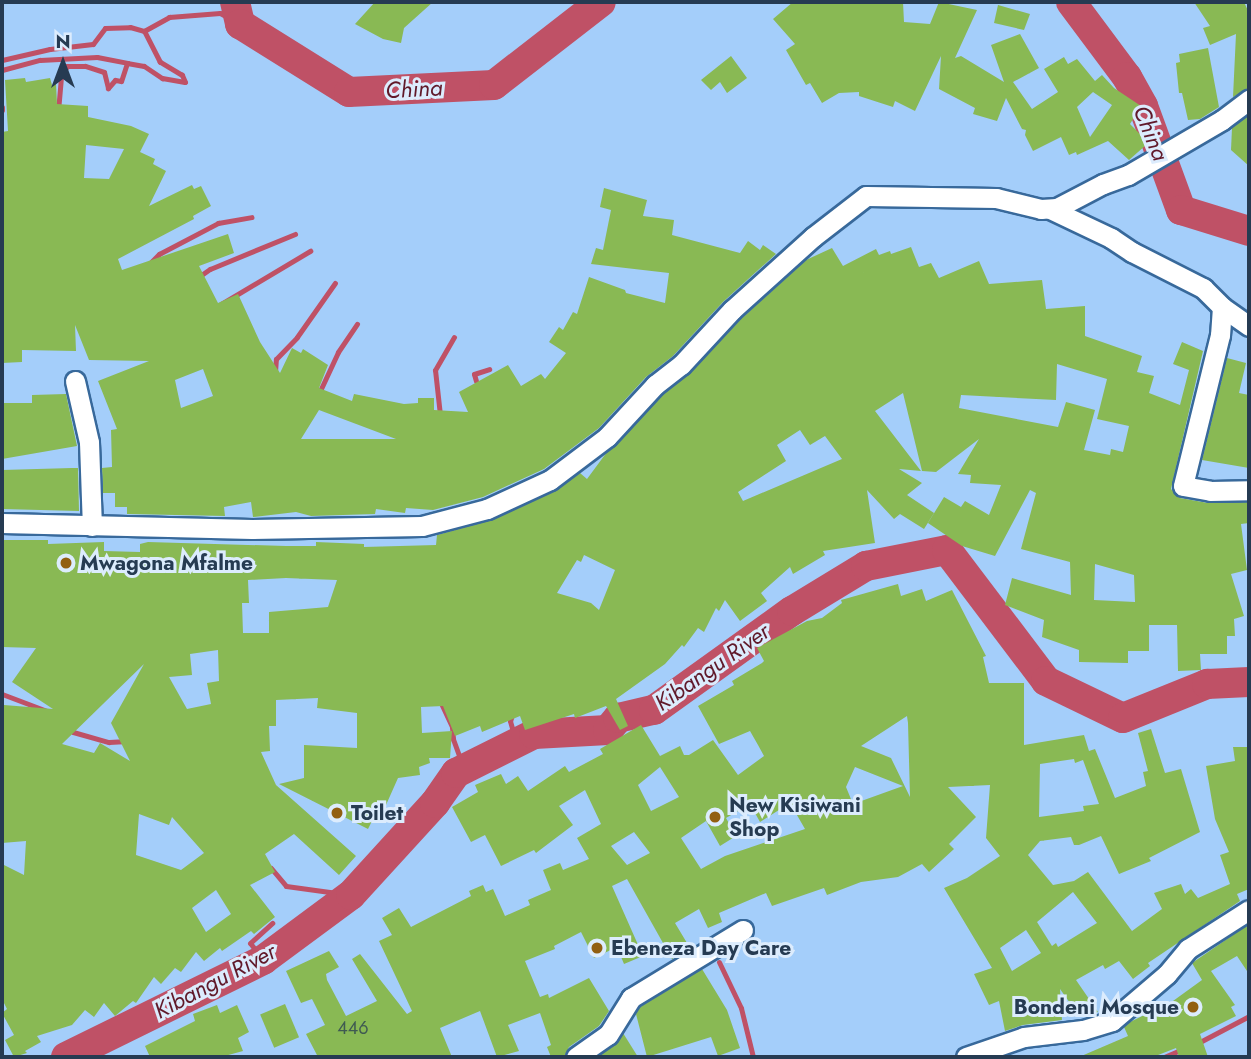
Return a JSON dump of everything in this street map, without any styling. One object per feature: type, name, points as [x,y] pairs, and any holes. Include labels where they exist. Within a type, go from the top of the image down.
[{"type":"street","points":[[1050,209],[1128,175],[1222,120],[1249,100]]},
{"type":"street","points":[[2,523],[252,529],[422,526],[487,509],[550,480],[607,437],[732,310],[813,237],[866,196],[996,198],[1050,209],[1111,238],[1132,252],[1203,288],[1222,307],[1249,326]]},
{"type":"street","points":[[1222,307],[1220,335],[1183,486],[1210,491],[1249,490]]},
{"type":"street","points":[[75,381],[89,442],[92,526]]},
{"type":"street","points":[[966,1057],[1024,1037],[1083,1030],[1112,1021],[1167,974],[1188,949],[1249,910]]},
{"type":"street","points":[[576,1057],[608,1035],[631,998],[743,930]]},
{"type":"building","points":[[375,2],[433,2],[404,28],[401,43],[383,39],[355,24]]},
{"type":"building","points":[[793,2],[903,2],[904,22],[930,24],[939,2],[977,10],[955,58],[961,56],[1004,82],[991,45],[1020,34],[1039,68],[1013,82],[1032,109],[1058,92],[1044,69],[1064,57],[1068,64],[1077,59],[1095,81],[1102,75],[1114,88],[1141,106],[1130,124],[1145,139],[1143,142],[1146,145],[1129,160],[1108,141],[1077,155],[1076,152],[1069,155],[1061,137],[1033,151],[1025,135],[1026,130],[1022,129],[1006,98],[997,121],[973,114],[975,108],[939,89],[941,56],[915,111],[895,101],[893,107],[859,96],[859,92],[839,93],[822,103],[810,83],[806,85],[786,50],[795,44],[773,19]],"holes":[[[1093,92],[1112,105],[1090,137],[1077,107]]]},
{"type":"building","points":[[1194,2],[1244,2],[1249,13],[1249,88],[1233,97],[1236,34],[1210,45],[1203,28],[1210,26]]},
{"type":"building","points":[[998,5],[1030,14],[1024,30],[994,23]]},
{"type":"building","points":[[1208,48],[1219,107],[1200,119],[1188,120],[1182,93],[1179,93],[1176,63],[1180,62],[1179,54]]},
{"type":"building","points":[[731,56],[747,78],[727,93],[720,82],[711,90],[701,80]]},
{"type":"building","points":[[25,78],[26,82],[50,78],[52,85],[56,84],[57,104],[88,106],[88,117],[131,126],[149,134],[140,152],[155,159],[153,164],[166,171],[149,206],[192,185],[194,189],[201,186],[211,206],[193,216],[194,219],[118,259],[122,270],[228,234],[234,253],[199,266],[218,303],[238,294],[260,342],[280,373],[292,348],[301,353],[303,349],[328,365],[319,388],[352,401],[354,394],[404,404],[418,403],[418,398],[434,398],[434,410],[468,412],[459,392],[508,365],[521,386],[541,374],[545,379],[566,353],[549,342],[559,327],[563,330],[573,312],[577,314],[589,277],[625,290],[626,293],[665,303],[669,273],[591,264],[596,248],[603,250],[611,210],[600,207],[604,188],[647,200],[643,216],[674,220],[672,235],[740,253],[748,241],[760,250],[763,245],[776,254],[723,302],[673,356],[646,377],[599,428],[544,469],[483,497],[433,510],[406,508],[405,513],[376,509],[375,514],[311,516],[296,512],[253,517],[251,502],[224,507],[225,516],[127,514],[127,507],[115,507],[115,493],[103,493],[102,468],[112,467],[111,430],[117,429],[98,381],[149,361],[89,360],[75,325],[76,351],[22,350],[22,362],[2,363],[2,132],[8,131],[5,80]],"holes":[[[86,145],[124,149],[109,179],[84,178]],[[203,369],[213,396],[181,408],[175,380]],[[319,410],[396,439],[301,439]]]},
{"type":"building","points":[[1249,115],[1249,166],[1231,150],[1232,128]]},
{"type":"building","points":[[911,247],[919,267],[931,263],[939,278],[979,261],[989,284],[1042,280],[1046,309],[1085,306],[1085,336],[1142,356],[1137,372],[1154,376],[1149,393],[1180,405],[1189,370],[1173,364],[1182,342],[1203,351],[1171,489],[1180,498],[1208,503],[1249,502],[1249,523],[1241,524],[1247,570],[1231,574],[1244,616],[1234,619],[1235,636],[1227,636],[1227,654],[1200,654],[1201,670],[1178,671],[1177,625],[1149,625],[1149,651],[1128,651],[1128,663],[1079,662],[1079,650],[1042,637],[1044,620],[1005,605],[1012,578],[1071,595],[1070,562],[1021,549],[1036,493],[1030,490],[995,556],[962,546],[928,523],[944,497],[961,507],[965,501],[989,515],[1001,485],[970,483],[971,475],[958,474],[979,439],[936,472],[922,471],[903,393],[875,411],[921,471],[899,469],[922,483],[907,495],[934,513],[924,529],[900,514],[894,519],[867,490],[875,543],[823,551],[825,555],[793,574],[790,567],[761,593],[767,601],[740,621],[725,600],[719,611],[716,608],[704,632],[698,628],[684,647],[682,645],[665,664],[616,699],[628,726],[620,730],[606,706],[575,718],[574,714],[525,730],[520,716],[482,732],[480,726],[455,736],[443,706],[421,707],[422,733],[452,731],[450,758],[429,758],[430,763],[419,767],[420,775],[398,778],[386,805],[381,803],[368,829],[279,784],[304,778],[304,745],[357,748],[357,713],[317,708],[318,698],[276,700],[276,726],[269,726],[270,751],[261,752],[276,785],[356,856],[339,875],[294,834],[265,854],[275,872],[250,885],[275,917],[254,934],[251,931],[222,951],[220,948],[204,961],[196,952],[181,972],[175,968],[161,984],[154,977],[136,1003],[133,1001],[115,1016],[104,1003],[94,1017],[85,1010],[72,1025],[37,1036],[41,1042],[25,1051],[27,1053],[14,1057],[5,1040],[14,1035],[2,1013],[7,1009],[2,999],[2,864],[24,875],[26,841],[2,843],[2,712],[4,705],[53,709],[12,682],[36,648],[2,647],[2,540],[48,540],[48,544],[104,542],[104,551],[140,552],[140,544],[148,542],[316,546],[316,542],[364,544],[364,547],[436,545],[437,535],[492,520],[555,491],[580,473],[587,479],[607,452],[663,394],[690,373],[741,319],[806,260],[832,248],[843,266],[876,249],[879,255],[890,251],[891,254]],"holes":[[[1057,364],[1107,379],[1097,419],[1129,426],[1123,452],[1111,449],[1110,455],[1084,450],[1095,410],[1066,402],[1058,427],[959,408],[961,395],[1056,400]],[[800,430],[810,445],[825,436],[842,459],[743,501],[738,492],[786,461],[777,445]],[[584,555],[615,570],[599,610],[591,603],[557,593],[577,560],[581,562]],[[1095,564],[1134,575],[1135,602],[1094,600]],[[248,580],[337,580],[328,607],[269,612],[269,633],[243,633],[242,603],[249,603]],[[218,650],[219,681],[207,683],[211,704],[187,709],[169,677],[192,675],[190,654]],[[144,664],[111,723],[130,761],[100,743],[94,753],[62,744]],[[139,814],[169,825],[172,817],[204,853],[181,870],[136,855]],[[216,890],[231,914],[206,932],[192,908]]]},
{"type":"building","points":[[1227,358],[1246,363],[1239,393],[1249,395],[1249,468],[1202,460]]},
{"type":"building","points":[[66,394],[77,446],[2,459],[2,403],[32,403],[32,395]]},
{"type":"building","points":[[78,468],[79,511],[2,509],[2,470]]},
{"type":"building","points":[[898,584],[901,596],[922,589],[926,601],[952,590],[986,656],[983,657],[989,683],[1024,683],[1024,745],[1084,735],[1089,751],[1095,749],[1115,798],[1146,786],[1143,772],[1148,771],[1138,733],[1151,729],[1165,773],[1181,769],[1200,832],[1149,858],[1151,861],[1119,874],[1101,836],[1079,845],[1074,845],[1071,837],[1040,841],[1028,855],[1053,885],[1074,881],[1088,872],[1132,931],[1162,909],[1154,893],[1181,884],[1185,894],[1191,889],[1198,898],[1230,884],[1220,855],[1229,852],[1215,819],[1206,766],[1235,761],[1233,747],[1247,747],[1249,889],[1237,894],[1240,901],[1148,963],[1150,966],[1133,979],[1119,961],[1105,969],[1103,965],[1076,980],[1098,1012],[1080,1017],[1060,989],[1062,1020],[1023,1025],[1005,1031],[999,1001],[989,1005],[974,974],[992,968],[944,888],[967,878],[1000,856],[986,838],[990,785],[948,787],[976,817],[949,844],[954,849],[929,872],[922,864],[898,877],[861,882],[827,895],[824,888],[772,906],[766,893],[719,913],[722,922],[708,928],[699,909],[675,923],[690,948],[672,959],[627,879],[612,886],[643,956],[624,964],[617,947],[594,958],[581,932],[554,946],[555,949],[525,961],[540,997],[548,994],[549,998],[589,978],[609,1011],[599,1026],[569,1047],[564,1057],[551,1057],[547,1047],[551,1045],[540,1013],[508,1025],[519,1051],[497,1057],[480,1011],[440,1028],[452,1057],[318,1057],[306,1034],[325,1025],[312,999],[301,1003],[286,971],[329,951],[339,967],[326,974],[327,980],[346,1016],[377,1001],[352,959],[360,954],[407,1014],[412,1011],[379,941],[392,935],[382,918],[399,908],[411,927],[471,896],[469,891],[483,885],[486,892],[493,889],[505,916],[530,905],[528,900],[551,890],[543,870],[560,863],[563,870],[589,859],[577,838],[601,824],[585,790],[559,806],[573,825],[536,853],[534,850],[501,866],[485,835],[471,842],[452,807],[478,792],[475,785],[501,774],[506,784],[518,776],[528,791],[565,766],[569,772],[603,754],[600,749],[641,725],[660,756],[680,746],[684,755],[689,755],[713,740],[738,775],[764,756],[750,731],[719,744],[698,706],[734,685],[732,681],[762,663],[764,661],[757,648],[807,621],[822,618],[842,603],[841,600]],"holes":[[[907,716],[910,797],[891,758],[861,746]],[[1074,759],[1075,763],[1083,760],[1099,804],[1083,806],[1084,811],[1039,817],[1040,764]],[[660,767],[679,797],[651,811],[638,785]],[[855,767],[903,786],[853,804],[846,787]],[[790,803],[805,829],[725,856],[701,869],[681,838],[706,821],[720,846],[736,836],[726,818],[750,804],[760,822]],[[634,832],[650,853],[627,865],[611,846]],[[1073,892],[1097,923],[1058,947],[1056,943],[1052,946],[1037,922]],[[1026,930],[1041,953],[1012,971],[1000,948]]]},
{"type":"building","points":[[1246,926],[1249,930],[1249,974],[1237,956],[1211,971],[1235,1005],[1231,1007],[1236,1016],[1200,1034],[1208,1057],[1179,1057],[1176,1048],[1153,1057],[1079,1057],[1128,1036],[1124,1027],[1130,1022],[1173,1001],[1202,980],[1192,963]]},
{"type":"building","points":[[702,969],[727,1010],[740,1048],[718,1056],[711,1037],[647,1057],[636,1014],[640,1007]]},
{"type":"building","points":[[285,1004],[299,1037],[274,1048],[260,1015]]},
{"type":"building","points":[[217,1005],[220,1013],[237,1005],[249,1032],[238,1038],[243,1051],[221,1057],[150,1057],[145,1046],[195,1021],[193,1014]]},
{"type":"building","points":[[623,1033],[638,1057],[597,1057],[615,1045]]},
{"type":"waterway","name":"China","points":[[235,2],[240,24],[349,92],[494,85],[601,2]]},
{"type":"waterway","name":"China","points":[[1071,2],[1127,77],[1143,106],[1181,210],[1249,231]]},
{"type":"waterway","points":[[2,60],[50,49],[93,44],[105,28],[130,27],[144,31],[169,17],[220,13],[240,24]]},
{"type":"waterway","points":[[127,63],[144,66],[162,78],[185,82],[182,75],[160,62],[144,31]]},
{"type":"waterway","points":[[2,70],[40,60],[97,57],[127,63],[121,81],[115,80],[108,88],[104,72],[85,66],[67,66],[61,77],[58,109]]},
{"type":"waterway","points":[[150,263],[159,254],[218,223],[251,217]]},
{"type":"waterway","points":[[197,278],[210,269],[295,234]]},
{"type":"waterway","points":[[221,304],[310,251]]},
{"type":"waterway","points":[[275,372],[276,359],[297,337],[335,283]]},
{"type":"waterway","points":[[319,393],[338,352],[357,324]]},
{"type":"waterway","points":[[440,415],[435,370],[454,337]]},
{"type":"waterway","points":[[476,381],[474,374],[489,369]]},
{"type":"waterway","name":"Kibangu River","points":[[66,1057],[263,960],[351,895],[435,803],[456,773],[534,734],[608,730],[618,718],[654,710],[792,611],[866,566],[947,550],[1046,681],[1123,718],[1207,684],[1249,682]]},
{"type":"waterway","points":[[2,694],[47,711]]},
{"type":"waterway","points":[[440,701],[452,727],[453,739],[464,769]]},
{"type":"waterway","points":[[512,715],[510,721],[516,742]]},
{"type":"waterway","points":[[71,728],[73,732],[109,742],[127,741]]},
{"type":"waterway","points":[[271,868],[286,886],[351,895]]},
{"type":"waterway","points":[[263,960],[250,943],[272,923]]},
{"type":"waterway","points":[[719,962],[741,1008],[753,1057]]},
{"type":"waterway","points":[[1196,1044],[1249,1016]]},
{"type":"waterway","points":[[1164,1057],[1183,1049]]},
{"type":"place","name":"Mwagona Mfalme","points":[[66,563]]},
{"type":"place","name":"Toilet","points":[[337,813]]},
{"type":"place","name":"New Kisiwani Shop","points":[[715,817]]},
{"type":"place","name":"Ebeneza Day Care","points":[[597,948]]},
{"type":"place","name":"Bondeni Mosque","points":[[1193,1007]]}]
